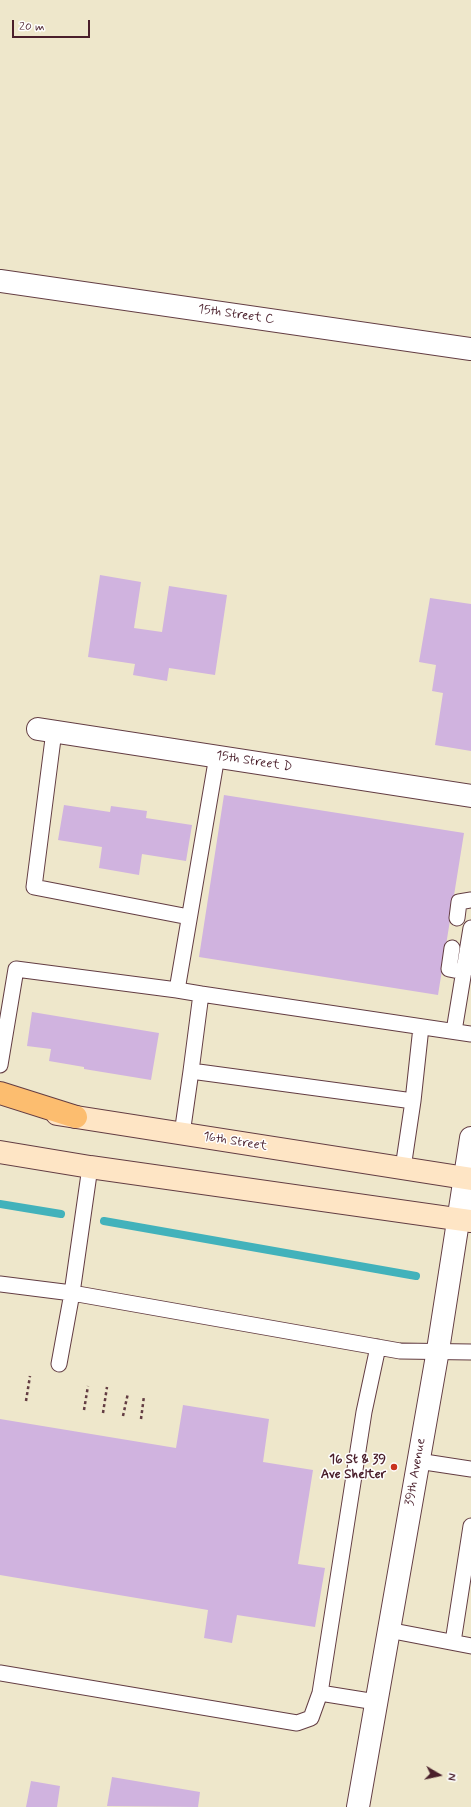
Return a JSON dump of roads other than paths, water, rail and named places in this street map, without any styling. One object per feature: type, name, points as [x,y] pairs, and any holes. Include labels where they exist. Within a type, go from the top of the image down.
[{"type":"highway","points":[[0,1093],[76,1117]]},
{"type":"main road","name":"16th Street","points":[[0,1104],[468,1179]]},
{"type":"main road","points":[[0,1152],[90,1167],[465,1221]]},
{"type":"street","name":"15th Street C","points":[[0,281],[471,349]]},
{"type":"street","name":"15th Street D","points":[[46,730],[471,796]]},
{"type":"street","name":"39th Avenue","points":[[358,1807],[438,1350],[465,1221],[471,1138]]},
{"type":"lane","points":[[46,730],[34,887],[189,917]]},
{"type":"lane","points":[[177,990],[217,756]]},
{"type":"lane","points":[[457,918],[459,902],[471,900]]},
{"type":"lane","points":[[454,1031],[471,928]]},
{"type":"lane","points":[[452,948],[449,969],[464,972]]},
{"type":"lane","points":[[0,1066],[16,969],[177,990],[471,1034]]},
{"type":"lane","points":[[182,1134],[201,994]]},
{"type":"lane","points":[[403,1168],[422,1027]]},
{"type":"lane","points":[[191,1071],[413,1100]]},
{"type":"lane","points":[[59,1364],[72,1293],[90,1167]]},
{"type":"lane","points":[[0,1284],[72,1293],[400,1351],[438,1350],[471,1352]]},
{"type":"lane","points":[[0,1673],[297,1723],[311,1718],[320,1693],[364,1412],[378,1347]]},
{"type":"lane","points":[[418,1460],[471,1469]]},
{"type":"lane","points":[[453,1642],[471,1526]]},
{"type":"lane","points":[[388,1630],[471,1646]]},
{"type":"lane","points":[[320,1693],[376,1702]]},
{"type":"waterway","points":[[0,1204],[61,1214]]},
{"type":"waterway","points":[[104,1221],[416,1276]]},
{"type":"place","name":"16 St & 39 Ave Shelter","points":[[394,1467]]}]
